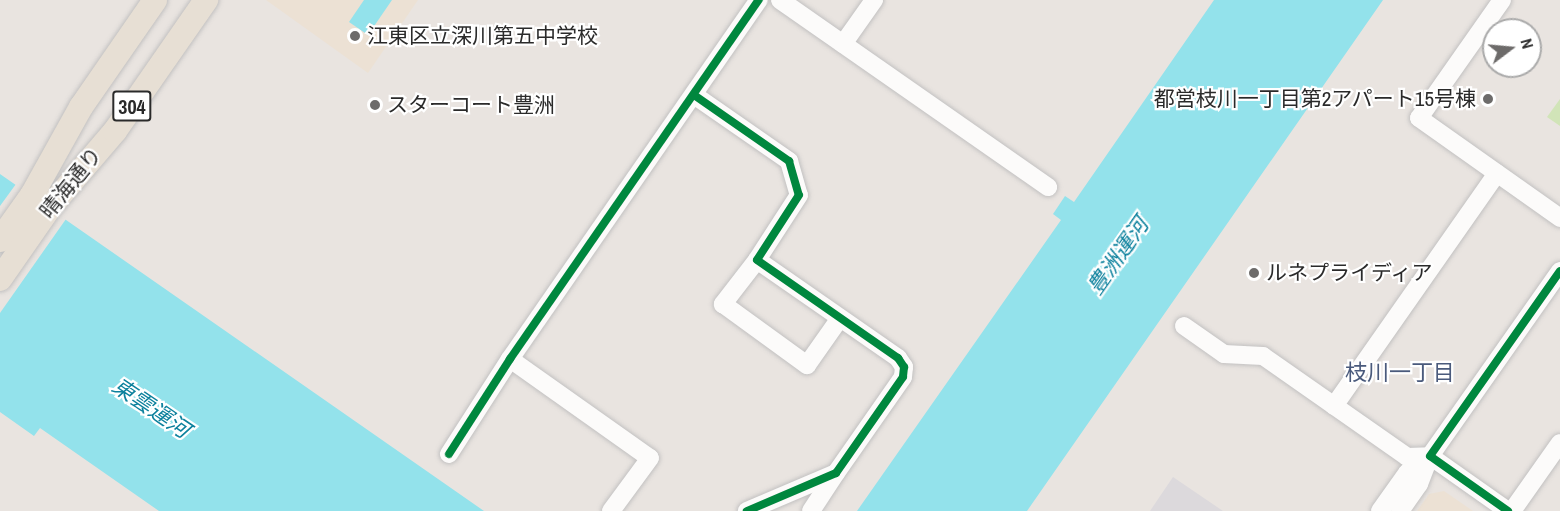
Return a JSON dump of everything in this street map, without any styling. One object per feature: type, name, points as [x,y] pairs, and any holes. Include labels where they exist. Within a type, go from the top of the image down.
[{"type":"main road","name":"晴海通り","points":[[0,279],[41,201],[81,107],[155,0]]},
{"type":"main road","name":"晴海通り","points":[[0,240],[115,130],[206,0]]},
{"type":"street","points":[[448,454],[510,359],[759,0]]},
{"type":"street","points":[[780,0],[1047,187]]},
{"type":"street","points":[[843,44],[874,0]]},
{"type":"street","points":[[1502,0],[1419,118],[1560,218]]},
{"type":"street","points":[[694,95],[789,161],[799,195],[757,260],[723,304],[807,365],[840,318]]},
{"type":"street","points":[[1334,406],[1497,173]]},
{"type":"street","points":[[757,260],[898,358],[904,367],[903,377],[811,511]]},
{"type":"street","points":[[1400,511],[1419,484],[1430,456],[1560,271]]},
{"type":"street","points":[[1184,326],[1224,354],[1263,356],[1407,457],[1430,456],[1510,511],[1560,442]]},
{"type":"street","points":[[510,359],[650,458],[611,511]]},
{"type":"street","points":[[1380,511],[1407,473],[1430,456]]},
{"type":"street","points":[[747,511],[836,473]]},
{"type":"shaded area","name":"江東区立深川第五中学校","points":[[266,0],[418,0],[368,73]]},
{"type":"shaded area","points":[[1173,477],[1223,511],[1150,511]]},
{"type":"shaded area","points":[[1444,491],[1473,511],[1417,511],[1429,494]]},
{"type":"green space","points":[[1560,99],[1560,126],[1547,117]]},
{"type":"water","points":[[364,0],[392,0],[368,35],[349,22]]},
{"type":"water","name":"豊洲運河","points":[[1214,0],[1383,0],[1027,511],[857,511],[1061,220],[1053,214],[1065,196],[1074,202]]},
{"type":"water","name":"東雲運河","points":[[0,174],[484,511],[159,511],[40,428],[34,436],[0,412]]},
{"type":"pier","points":[[16,184],[66,219],[0,313],[0,206]]},
{"type":"cycle path","points":[[449,454],[510,359],[759,0]]},
{"type":"cycle path","points":[[694,95],[789,161],[799,195],[757,260],[898,358],[904,367],[903,377],[836,473],[747,511]]},
{"type":"cycle path","points":[[1508,511],[1430,456],[1560,271]]},
{"type":"place","name":"江東区立深川第五中学校","points":[[355,36]]},
{"type":"place","name":"都営枝川一丁目第2アパート15号棟","points":[[1488,99]]},
{"type":"place","name":"スターコート豊洲","points":[[375,105]]},
{"type":"place","name":"ルネプライディア","points":[[1254,273]]},
{"type":"district","name":"枝川一丁目","points":[[1400,373]]}]
